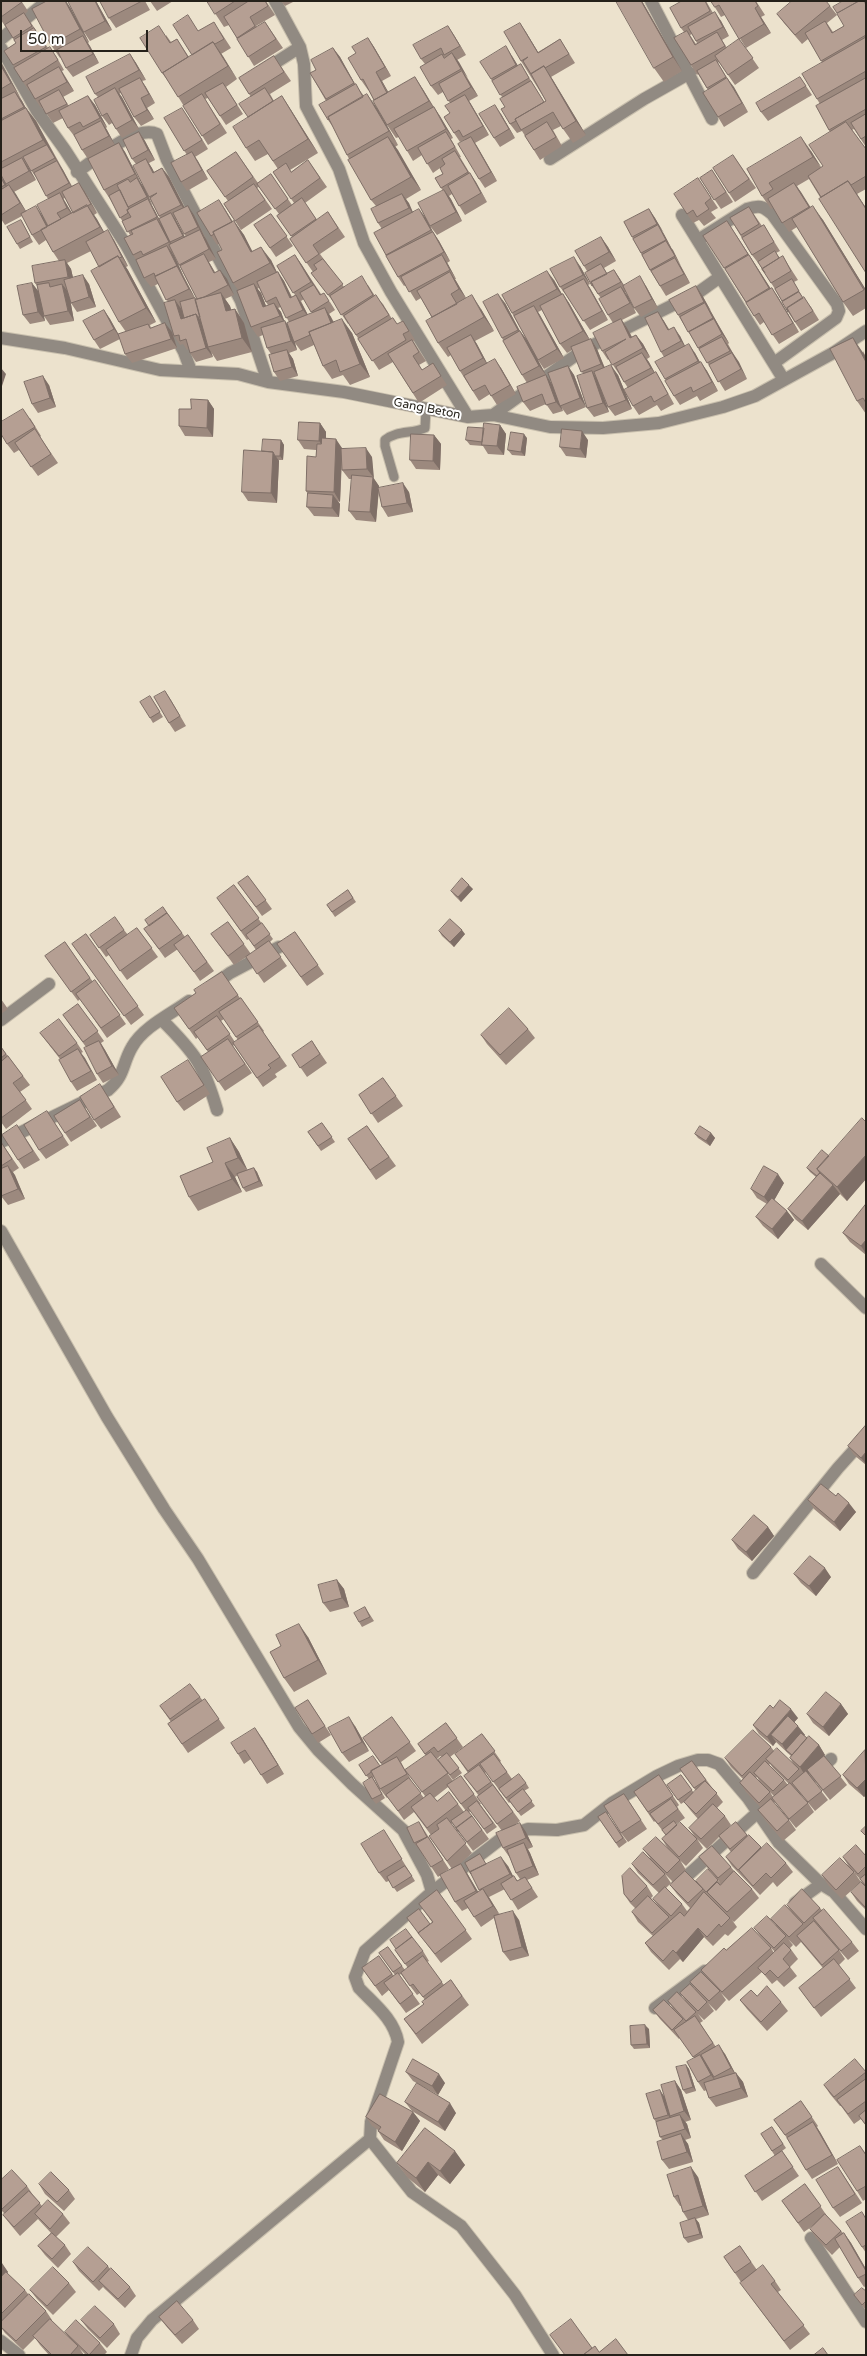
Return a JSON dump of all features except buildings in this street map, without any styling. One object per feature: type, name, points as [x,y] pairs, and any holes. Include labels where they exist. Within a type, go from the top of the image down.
[{"type":"street","points":[[1,38],[47,1]]},
{"type":"street","points":[[275,1],[300,47],[304,64],[306,106],[339,169],[391,292],[468,416]]},
{"type":"street","points":[[651,1],[690,73],[712,119]]},
{"type":"street","points":[[250,78],[300,47]]},
{"type":"street","points":[[1,48],[37,111],[66,150],[77,172],[126,245],[184,352],[191,371]]},
{"type":"street","points":[[550,159],[644,99],[690,73]]},
{"type":"street","points":[[77,172],[140,132],[151,131],[156,134],[167,160],[241,301],[268,382]]},
{"type":"street","points":[[698,240],[747,209],[755,206],[764,207],[837,304],[839,310],[836,318],[774,364]]},
{"type":"street","points":[[682,215],[784,380]]},
{"type":"street","points":[[493,415],[583,350],[699,292],[720,277]]},
{"type":"street","name":"Gang Beton","points":[[1,338],[65,348],[160,370],[238,374],[268,382],[344,392],[426,412],[468,416],[493,415],[550,427],[631,427],[659,423],[723,407],[755,396],[833,353],[866,331]]},
{"type":"street","points":[[1,1142],[108,1090],[119,1081],[131,1047],[140,1037],[230,973],[279,947]]},
{"type":"street","points":[[1,1020],[49,984]]},
{"type":"street","points":[[162,1020],[193,1051],[206,1077],[217,1110]]},
{"type":"street","points":[[1,1231],[107,1417],[198,1560],[299,1727],[318,1750],[378,1809],[392,1818],[403,1830],[427,1875],[432,1892]]},
{"type":"street","points":[[821,1264],[866,1308]]},
{"type":"street","points":[[753,1573],[838,1468],[866,1437]]},
{"type":"street","points":[[790,1796],[831,1759]]},
{"type":"street","points":[[553,2355],[516,2295],[460,2226],[412,2192],[370,2140],[371,2122],[398,2042],[396,2033],[389,2020],[359,1988],[355,1977],[365,1951],[432,1892],[502,1838],[528,1829],[557,1830],[584,1825],[612,1803],[657,1776],[678,1766],[698,1760],[708,1760],[719,1764],[748,1798],[779,1843],[821,1884],[834,1892],[866,1928]]},
{"type":"street","points":[[678,1884],[759,1816],[776,1807]]},
{"type":"street","points":[[786,1910],[821,1884]]},
{"type":"street","points":[[655,2008],[717,1962]]},
{"type":"street","points":[[132,2355],[137,2338],[152,2320],[370,2140]]},
{"type":"street","points":[[811,2238],[866,2322]]},
{"type":"street","points":[[1,2341],[19,2355]]},
{"type":"lane","points":[[394,477],[385,440],[397,433],[419,431],[425,428],[426,412]]}]
